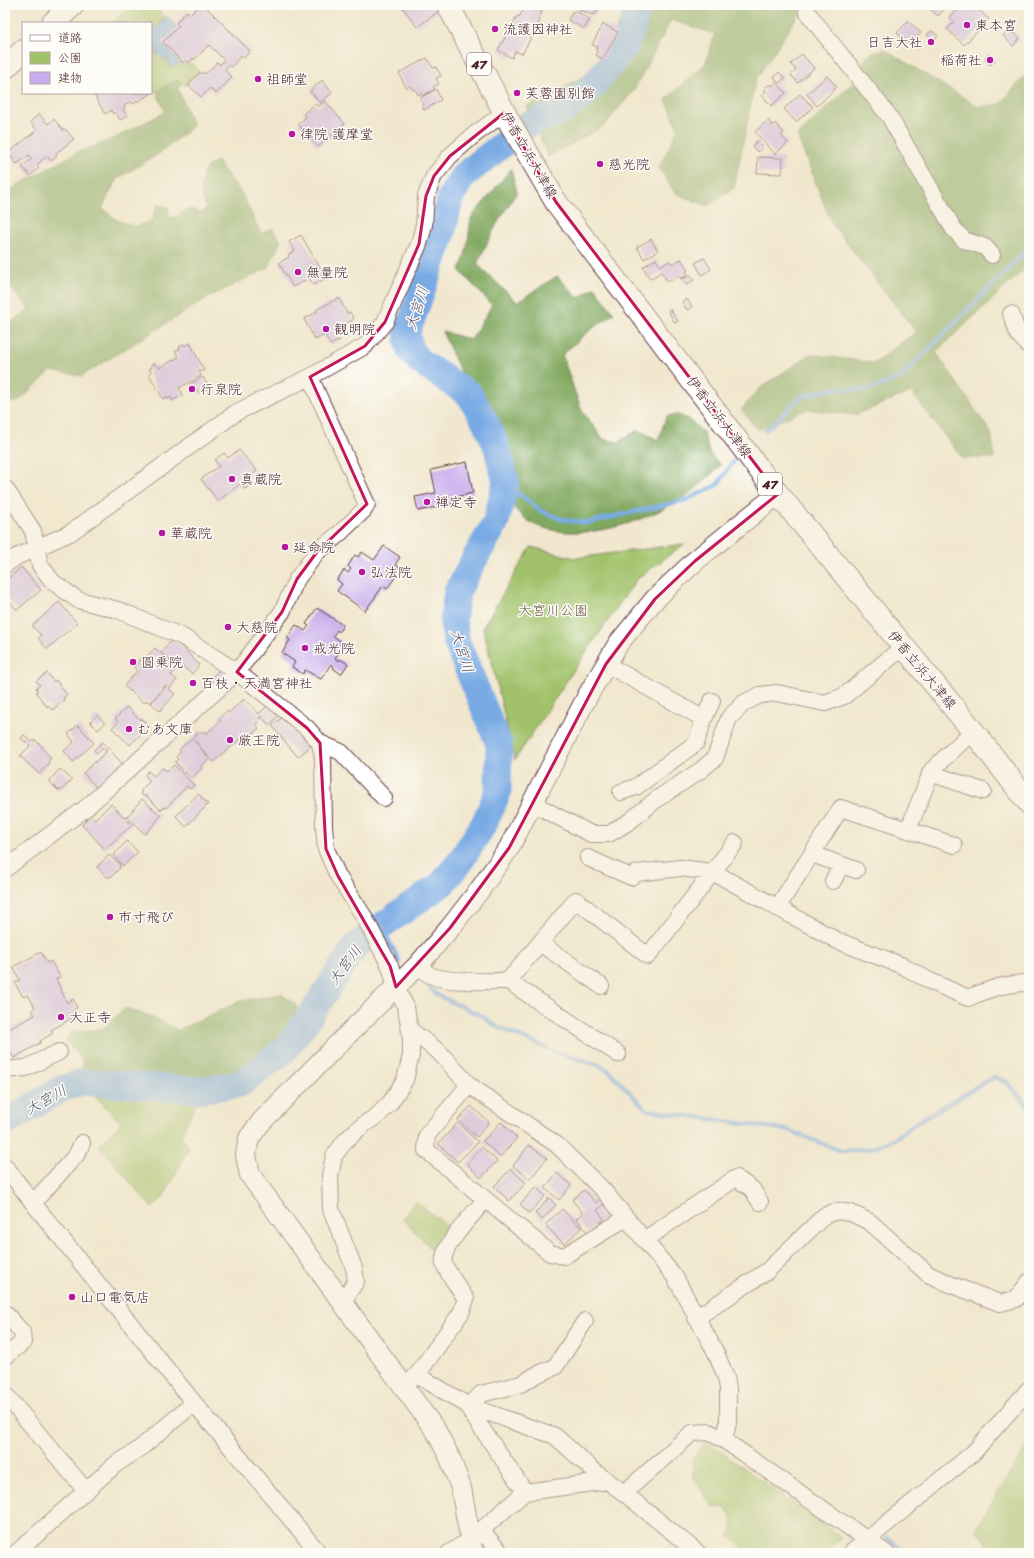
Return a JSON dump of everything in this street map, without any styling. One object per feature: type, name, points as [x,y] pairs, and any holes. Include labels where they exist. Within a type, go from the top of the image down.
[{"type":"main road","points":[[54,22],[73,5]]},
{"type":"main road","name":"伊香立浜大津線","points":[[448,5],[507,118],[556,202],[778,494],[973,731],[1029,803]]},
{"type":"main road","points":[[5,68],[22,52]]},
{"type":"street","points":[[807,12],[889,116],[953,228],[964,240],[984,247],[992,255]]},
{"type":"street","points":[[5,565],[16,557],[70,533],[237,412],[310,377],[365,346],[385,322],[419,244],[424,225],[426,196],[434,176],[450,156],[474,135],[507,118]]},
{"type":"street","points":[[1011,314],[1018,334],[1029,346]]},
{"type":"street","points":[[5,870],[87,807],[237,672],[282,612],[298,579],[317,552],[345,529],[364,510],[367,504],[310,377]]},
{"type":"street","points":[[5,488],[32,531],[40,564],[53,582],[78,600],[118,610],[183,637],[237,672],[307,728],[320,743],[341,752],[384,798]]},
{"type":"street","points":[[475,1541],[461,1488],[450,1458],[411,1381],[342,1303],[250,1174],[246,1155],[249,1138],[262,1121],[418,965],[482,888],[509,848],[588,695],[618,644],[655,599],[695,561],[778,494]]},
{"type":"street","points":[[532,803],[591,834],[609,834],[630,821],[657,799],[701,770],[715,758],[729,718],[744,703],[760,695],[777,693],[824,703],[844,696],[903,647]]},
{"type":"street","points":[[606,664],[704,719]]},
{"type":"street","points":[[620,792],[636,787],[696,743],[712,701]]},
{"type":"street","points":[[908,830],[930,773],[973,731]]},
{"type":"street","points":[[320,743],[323,758],[324,826],[326,848],[338,876],[363,915],[390,966],[396,987],[406,1007],[410,1030],[411,1055],[405,1080],[390,1103],[377,1116],[356,1131],[334,1156],[330,1176],[331,1210],[354,1268],[356,1281],[342,1303]]},
{"type":"street","points":[[930,773],[982,791]]},
{"type":"street","points":[[777,908],[841,808],[954,845]]},
{"type":"street","points":[[508,982],[576,900],[648,956],[735,843]]},
{"type":"street","points":[[812,854],[856,870]]},
{"type":"street","points":[[588,858],[630,877],[637,873],[680,868],[713,872],[838,941],[903,966],[930,981],[968,998],[1012,983],[1029,983]]},
{"type":"street","points":[[833,881],[841,865]]},
{"type":"street","points":[[540,943],[601,986]]},
{"type":"street","points":[[418,965],[434,977],[454,980],[508,982],[618,1054]]},
{"type":"street","points":[[410,1030],[438,1051],[469,1085],[557,1145],[604,1191],[675,1277],[715,1351],[726,1378],[728,1389],[728,1423],[724,1440]]},
{"type":"street","points":[[5,1070],[26,1068],[59,1052]]},
{"type":"street","points":[[469,1085],[427,1135],[426,1150],[485,1200],[550,1253],[564,1256],[626,1218]]},
{"type":"street","points":[[33,1203],[77,1154],[82,1143]]},
{"type":"street","points":[[5,1166],[194,1403],[319,1553]]},
{"type":"street","points":[[644,1240],[736,1178],[752,1188],[760,1202]]},
{"type":"street","points":[[411,1381],[461,1313],[466,1299],[444,1264],[444,1255],[450,1242],[485,1200]]},
{"type":"street","points":[[696,1318],[767,1271],[824,1216],[837,1211],[851,1212],[870,1222],[928,1274],[952,1285],[1000,1303],[1016,1299],[1029,1282]]},
{"type":"street","points":[[5,1313],[22,1332],[23,1342],[5,1357]]},
{"type":"street","points":[[469,1406],[481,1394],[520,1384],[555,1367],[585,1321]]},
{"type":"street","points":[[411,1381],[469,1406],[555,1436],[608,1481],[698,1553]]},
{"type":"street","points":[[851,1553],[972,1453],[1029,1389]]},
{"type":"street","points":[[5,1394],[86,1490]]},
{"type":"street","points":[[25,1550],[86,1490],[116,1464],[138,1450],[194,1403]]},
{"type":"street","points":[[469,1406],[472,1414],[525,1492]]},
{"type":"street","points":[[624,1493],[692,1433],[709,1432],[724,1440],[886,1553]]},
{"type":"street","points":[[449,1553],[475,1541],[525,1492],[608,1481]]},
{"type":"street","points":[[475,1541],[501,1553]]},
{"type":"highlighted area","points":[[504,113],[556,202],[778,494],[695,561],[655,599],[606,664],[509,848],[450,928],[396,987],[390,966],[338,876],[326,849],[320,743],[307,728],[237,672],[282,612],[297,579],[317,552],[367,504],[310,377],[365,346],[385,322],[419,244],[426,196],[434,176],[450,156]]},
{"type":"green space","points":[[131,5],[153,5],[165,17],[152,32],[152,22],[113,22]]},
{"type":"green space","points":[[617,5],[805,5],[756,79],[734,188],[707,206],[675,193],[659,168],[678,129],[666,99],[705,64],[715,34],[671,20],[634,90],[605,125],[548,157],[527,106],[592,72],[623,17]]},
{"type":"green space","points":[[152,42],[156,48],[157,58],[168,60],[170,68],[181,63],[183,65],[186,62],[189,65],[191,63],[199,71],[185,86],[178,79],[156,92],[152,86]]},
{"type":"green space","points":[[884,49],[979,107],[1000,104],[1029,71],[1029,265],[936,352],[991,433],[995,458],[962,458],[911,392],[855,415],[807,409],[758,430],[741,410],[760,388],[811,354],[875,363],[916,332],[832,224],[797,136],[861,75],[866,57]]},
{"type":"green space","points":[[178,80],[181,83],[178,89],[193,126],[160,153],[117,179],[102,208],[117,220],[136,227],[152,220],[157,205],[168,207],[170,218],[181,215],[185,210],[191,209],[202,213],[206,207],[200,191],[204,172],[208,166],[217,161],[242,194],[261,234],[272,228],[281,241],[268,268],[209,297],[82,376],[51,371],[17,403],[5,401],[5,327],[29,309],[5,281],[5,195],[16,186],[78,152],[115,138],[165,112],[157,93]]},
{"type":"green space","points":[[511,169],[517,192],[496,225],[477,264],[517,302],[557,276],[578,298],[595,287],[614,314],[590,330],[562,355],[581,409],[603,439],[618,442],[638,430],[658,440],[667,416],[678,415],[688,419],[704,433],[709,453],[721,465],[697,487],[681,499],[631,523],[593,531],[556,531],[538,526],[530,522],[519,513],[510,503],[513,482],[502,443],[461,373],[442,331],[471,340],[492,305],[460,271],[467,248],[471,218]]},
{"type":"green space","name":"大宮川公園","points":[[684,544],[636,580],[569,677],[515,760],[483,627],[531,547],[575,558]]},
{"type":"green space","points":[[281,994],[298,1006],[289,1027],[258,1060],[233,1072],[193,1082],[81,1071],[83,1061],[65,1040],[72,1032],[103,1029],[125,1008],[150,1016],[178,1030],[240,1001]]},
{"type":"green space","points":[[87,1087],[138,1091],[196,1103],[181,1136],[189,1148],[163,1198],[152,1208],[99,1145],[121,1123]]},
{"type":"green space","points":[[415,1201],[449,1227],[433,1251],[403,1219]]},
{"type":"green space","points":[[706,1441],[841,1537],[825,1553],[774,1553],[772,1551],[770,1553],[749,1553],[730,1536],[733,1522],[726,1507],[712,1507],[693,1476],[692,1459]]},
{"type":"green space","points":[[1029,1443],[1029,1553],[993,1553],[976,1529]]},
{"type":"water","points":[[167,16],[177,27],[161,42],[181,63],[171,66],[169,65],[168,59],[159,56],[152,39],[152,34],[153,31]]},
{"type":"building","points":[[200,5],[204,5],[250,51],[244,58],[241,56],[231,67],[229,65],[225,70],[232,77],[216,94],[210,88],[201,97],[188,85],[200,72],[202,74],[204,72],[206,74],[217,62],[220,65],[224,60],[209,45],[194,60],[193,58],[189,63],[186,60],[183,63],[163,42],[179,26],[176,23],[187,11],[190,15]]},
{"type":"building","points":[[401,5],[434,5],[439,11],[417,27]]},
{"type":"building","points":[[528,5],[545,5],[538,20],[540,21],[522,54],[515,51],[512,58],[498,50],[517,16],[519,17],[525,7],[528,9],[530,6]]},
{"type":"building","points":[[579,5],[601,5],[595,15],[581,10],[579,13],[590,19],[584,29],[568,20],[573,11],[575,13]]},
{"type":"building","points":[[926,5],[948,5],[938,16]]},
{"type":"building","name":"東本宮","points":[[967,5],[973,5],[989,19],[964,45],[947,29],[954,22],[950,18],[960,7],[963,10]]},
{"type":"building","points":[[908,21],[921,33],[910,45],[897,33]]},
{"type":"building","points":[[603,24],[618,32],[603,59],[596,55],[598,52],[596,51],[598,47],[592,45]]},
{"type":"building","points":[[1009,29],[1020,38],[1013,46],[1003,36]]},
{"type":"building","points":[[932,31],[938,36],[933,41],[927,35]]},
{"type":"building","points":[[802,54],[814,68],[798,83],[791,75],[796,70],[791,64]]},
{"type":"building","name":"稲荷社","points":[[989,54],[995,60],[990,65],[984,59]]},
{"type":"building","points":[[427,58],[433,68],[436,67],[441,76],[436,78],[439,84],[433,87],[435,89],[422,96],[421,93],[418,95],[415,89],[413,90],[410,86],[406,88],[399,73]]},
{"type":"building","points":[[779,72],[785,78],[779,83],[774,77]]},
{"type":"building","points":[[827,76],[837,87],[817,106],[807,94]]},
{"type":"building","points":[[322,80],[332,93],[320,103],[310,91]]},
{"type":"building","points":[[776,82],[786,93],[771,106],[762,95],[766,91],[764,88],[770,84],[772,86]]},
{"type":"building","points":[[436,89],[441,100],[424,110],[422,106],[424,105],[420,98]]},
{"type":"building","points":[[94,94],[150,94],[133,104],[131,101],[124,106],[125,108],[123,109],[127,116],[120,120],[116,112],[113,114],[111,110],[105,114]]},
{"type":"building","points":[[800,94],[813,107],[796,122],[784,109]]},
{"type":"building","points":[[325,101],[345,124],[318,147],[298,124],[306,117],[303,114],[315,104],[318,107]]},
{"type":"building","points":[[39,114],[48,124],[54,119],[63,130],[65,129],[74,139],[55,154],[57,156],[51,161],[47,156],[37,165],[39,168],[30,176],[22,166],[32,159],[29,155],[17,164],[8,153],[37,130],[30,122]]},
{"type":"building","points":[[768,120],[772,126],[775,123],[784,133],[781,135],[788,143],[775,154],[755,132]]},
{"type":"building","points":[[757,141],[763,147],[758,152],[752,146]]},
{"type":"building","points":[[758,157],[783,158],[782,174],[757,173]]},
{"type":"building","points":[[301,235],[326,278],[314,285],[309,278],[293,287],[279,263],[295,251],[289,242]]},
{"type":"building","points":[[651,239],[658,251],[644,259],[637,247]]},
{"type":"building","points":[[704,258],[711,269],[702,275],[695,263]]},
{"type":"building","points":[[656,259],[660,266],[670,261],[672,264],[681,259],[688,270],[686,271],[688,275],[681,279],[679,276],[668,282],[661,272],[650,279],[643,267]]},
{"type":"building","points":[[691,275],[694,280],[687,285],[683,279]]},
{"type":"building","points":[[339,298],[347,313],[350,312],[354,319],[335,330],[340,340],[330,345],[325,335],[315,340],[304,319],[317,312],[316,310]]},
{"type":"building","points":[[687,299],[692,307],[687,310],[682,302]]},
{"type":"building","points":[[670,309],[678,321],[675,323],[668,311]]},
{"type":"building","points":[[190,343],[204,370],[199,372],[201,376],[179,388],[183,395],[172,401],[171,397],[168,399],[167,397],[163,399],[149,374],[151,372],[149,369],[152,368],[151,365],[154,363],[155,366],[157,365],[159,368],[179,357],[175,351],[180,349],[179,347],[183,344],[185,346]]},
{"type":"building","points":[[203,377],[209,388],[199,393],[197,389],[195,391],[191,384]]},
{"type":"building","points":[[239,450],[257,471],[246,480],[250,485],[244,489],[240,484],[218,501],[201,479],[219,466],[215,460],[224,453],[228,458]]},
{"type":"building","points":[[467,462],[473,493],[455,497],[456,503],[418,511],[415,497],[436,493],[431,470]]},
{"type":"building","points":[[384,546],[400,557],[395,565],[399,567],[394,574],[396,576],[387,589],[383,586],[365,611],[337,591],[342,584],[337,580],[344,570],[348,573],[351,569],[348,566],[355,555],[358,557],[362,552],[374,560]]},
{"type":"building","points":[[21,567],[41,590],[17,610],[5,596],[5,581]]},
{"type":"building","points":[[59,602],[77,623],[47,649],[38,638],[41,635],[32,626]]},
{"type":"building","points":[[317,608],[343,625],[339,632],[337,630],[333,636],[345,644],[335,658],[348,664],[341,674],[333,668],[334,666],[331,664],[321,679],[305,670],[303,674],[292,667],[295,662],[282,653],[290,640],[287,638],[296,625],[305,631],[309,626],[306,624]]},
{"type":"building","points":[[171,641],[174,641],[183,648],[199,665],[192,674],[182,666],[180,668],[161,653]]},
{"type":"building","points":[[155,648],[177,667],[171,675],[177,680],[169,689],[175,694],[160,711],[151,703],[166,685],[150,703],[147,700],[144,703],[124,686],[137,671],[134,667],[141,658],[143,660]]},
{"type":"building","points":[[220,669],[226,674],[218,683],[212,677]]},
{"type":"building","points":[[47,673],[54,682],[56,680],[67,695],[63,698],[65,700],[52,710],[48,705],[47,707],[36,692],[38,691],[36,688],[40,685],[36,681]]},
{"type":"building","points":[[245,699],[259,714],[268,705],[279,715],[270,725],[262,718],[262,716],[259,718],[260,720],[256,724],[259,728],[251,735],[252,738],[245,745],[240,739],[213,762],[194,740],[209,759],[191,778],[175,762],[178,759],[176,757],[181,752],[179,750],[200,731],[202,733],[204,731],[206,734],[221,720],[219,718],[227,711],[228,713]]},
{"type":"building","points":[[127,707],[140,720],[141,718],[149,726],[130,745],[112,728],[118,722],[115,719]]},
{"type":"building","points":[[97,715],[105,723],[98,730],[90,722]]},
{"type":"building","points":[[285,715],[311,746],[298,757],[272,726]]},
{"type":"building","points":[[78,725],[94,743],[73,762],[64,751],[74,742],[68,734]]},
{"type":"building","points":[[24,735],[32,742],[35,740],[43,747],[42,748],[51,758],[48,762],[49,763],[39,774],[20,756],[30,746],[21,738]]},
{"type":"building","points":[[103,742],[124,766],[97,788],[83,773],[107,751],[103,748],[97,754],[94,750]]},
{"type":"building","points":[[174,765],[194,785],[190,789],[187,786],[165,809],[164,807],[161,810],[145,795],[144,797],[140,793],[150,781],[145,775],[148,771],[154,776],[162,768],[167,771]]},
{"type":"building","points":[[60,769],[72,780],[59,791],[50,782],[50,780]]},
{"type":"building","points":[[198,794],[208,804],[186,827],[176,816]]},
{"type":"building","points":[[142,799],[161,816],[145,834],[127,817]]},
{"type":"building","points":[[111,804],[132,825],[105,849],[82,825],[90,815],[95,819]]},
{"type":"building","points":[[127,841],[138,852],[123,866],[114,855]]},
{"type":"building","points":[[109,855],[120,864],[120,868],[108,878],[97,867]]},
{"type":"building","points":[[41,952],[47,963],[51,961],[60,977],[56,979],[67,1003],[73,999],[77,1008],[73,1010],[76,1016],[51,1030],[53,1033],[40,1041],[40,1043],[14,1058],[9,1050],[5,1053],[5,1031],[35,1015],[32,1010],[35,1007],[28,995],[23,997],[15,983],[20,980],[13,967]]},
{"type":"building","points":[[471,1106],[489,1122],[477,1137],[458,1120]]},
{"type":"building","points":[[501,1122],[517,1138],[500,1157],[483,1141]]},
{"type":"building","points":[[458,1123],[478,1142],[458,1162],[438,1144]]},
{"type":"building","points":[[529,1145],[547,1158],[530,1179],[513,1166]]},
{"type":"building","points":[[482,1147],[497,1161],[481,1178],[467,1164]]},
{"type":"building","points":[[511,1169],[526,1183],[509,1201],[494,1186]]},
{"type":"building","points":[[557,1173],[571,1185],[559,1200],[545,1188]]},
{"type":"building","points":[[536,1187],[545,1196],[529,1213],[520,1204]]},
{"type":"building","points":[[584,1190],[596,1203],[600,1199],[604,1205],[597,1210],[604,1219],[588,1233],[576,1219],[583,1213],[572,1200]]},
{"type":"building","points":[[549,1198],[556,1205],[542,1220],[535,1213]]},
{"type":"building","points":[[562,1209],[581,1228],[564,1244],[545,1225]]},
{"type":"waterway","name":"大宮川","points":[[5,1123],[61,1089],[83,1082],[199,1090],[240,1084],[285,1050],[304,1025],[355,947],[381,926],[442,884],[461,860],[484,824],[498,792],[499,744],[457,643],[453,622],[457,592],[496,522],[506,481],[496,445],[487,425],[469,394],[419,361],[410,350],[407,333],[442,234],[450,198],[463,176],[527,125],[566,110],[595,84],[626,45],[632,30],[637,5]]},
{"type":"waterway","points":[[765,431],[802,396],[833,389],[869,390],[900,378],[1029,248]]},
{"type":"waterway","points":[[504,488],[515,491],[541,511],[561,519],[586,523],[686,500],[717,485],[735,460]]},
{"type":"waterway","points":[[381,926],[399,961]]},
{"type":"waterway","points":[[429,987],[437,995],[484,1017],[492,1024],[518,1036],[558,1053],[599,1065],[609,1071],[647,1110],[788,1130],[841,1151],[869,1149],[894,1139],[914,1124],[994,1077],[1007,1082],[1029,1108]]},
{"type":"waterway","points":[[887,1538],[908,1553]]},
{"type":"place","name":"東本宮","points":[[967,25]]},
{"type":"place","name":"流護因神社","points":[[495,29]]},
{"type":"place","name":"日吉大社","points":[[931,42]]},
{"type":"place","name":"稲荷社","points":[[990,60]]},
{"type":"place","name":"祖師堂","points":[[258,79]]},
{"type":"place","name":"芙蓉園別館","points":[[517,93]]},
{"type":"place","name":"律院 護摩堂","points":[[292,134]]},
{"type":"place","name":"慈光院","points":[[600,164]]},
{"type":"place","name":"無量院","points":[[298,272]]},
{"type":"place","name":"観明院","points":[[326,329]]},
{"type":"place","name":"行泉院","points":[[192,389]]},
{"type":"place","name":"真蔵院","points":[[232,479]]},
{"type":"place","name":"禅定寺","points":[[427,502]]},
{"type":"place","name":"華蔵院","points":[[162,533]]},
{"type":"place","name":"延命院","points":[[285,547]]},
{"type":"place","name":"弘法院","points":[[362,572]]},
{"type":"place","name":"大慈院","points":[[228,627]]},
{"type":"place","name":"戒光院","points":[[305,648]]},
{"type":"place","name":"圓乗院","points":[[133,662]]},
{"type":"place","name":"百枝・天満宮神社","points":[[193,683]]},
{"type":"place","name":"むあ文庫","points":[[129,729]]},
{"type":"place","name":"厳王院","points":[[230,740]]},
{"type":"place","name":"市寸飛び","points":[[110,917]]},
{"type":"place","name":"大正寺","points":[[61,1017]]},
{"type":"place","name":"山口電気店","points":[[72,1297]]}]
